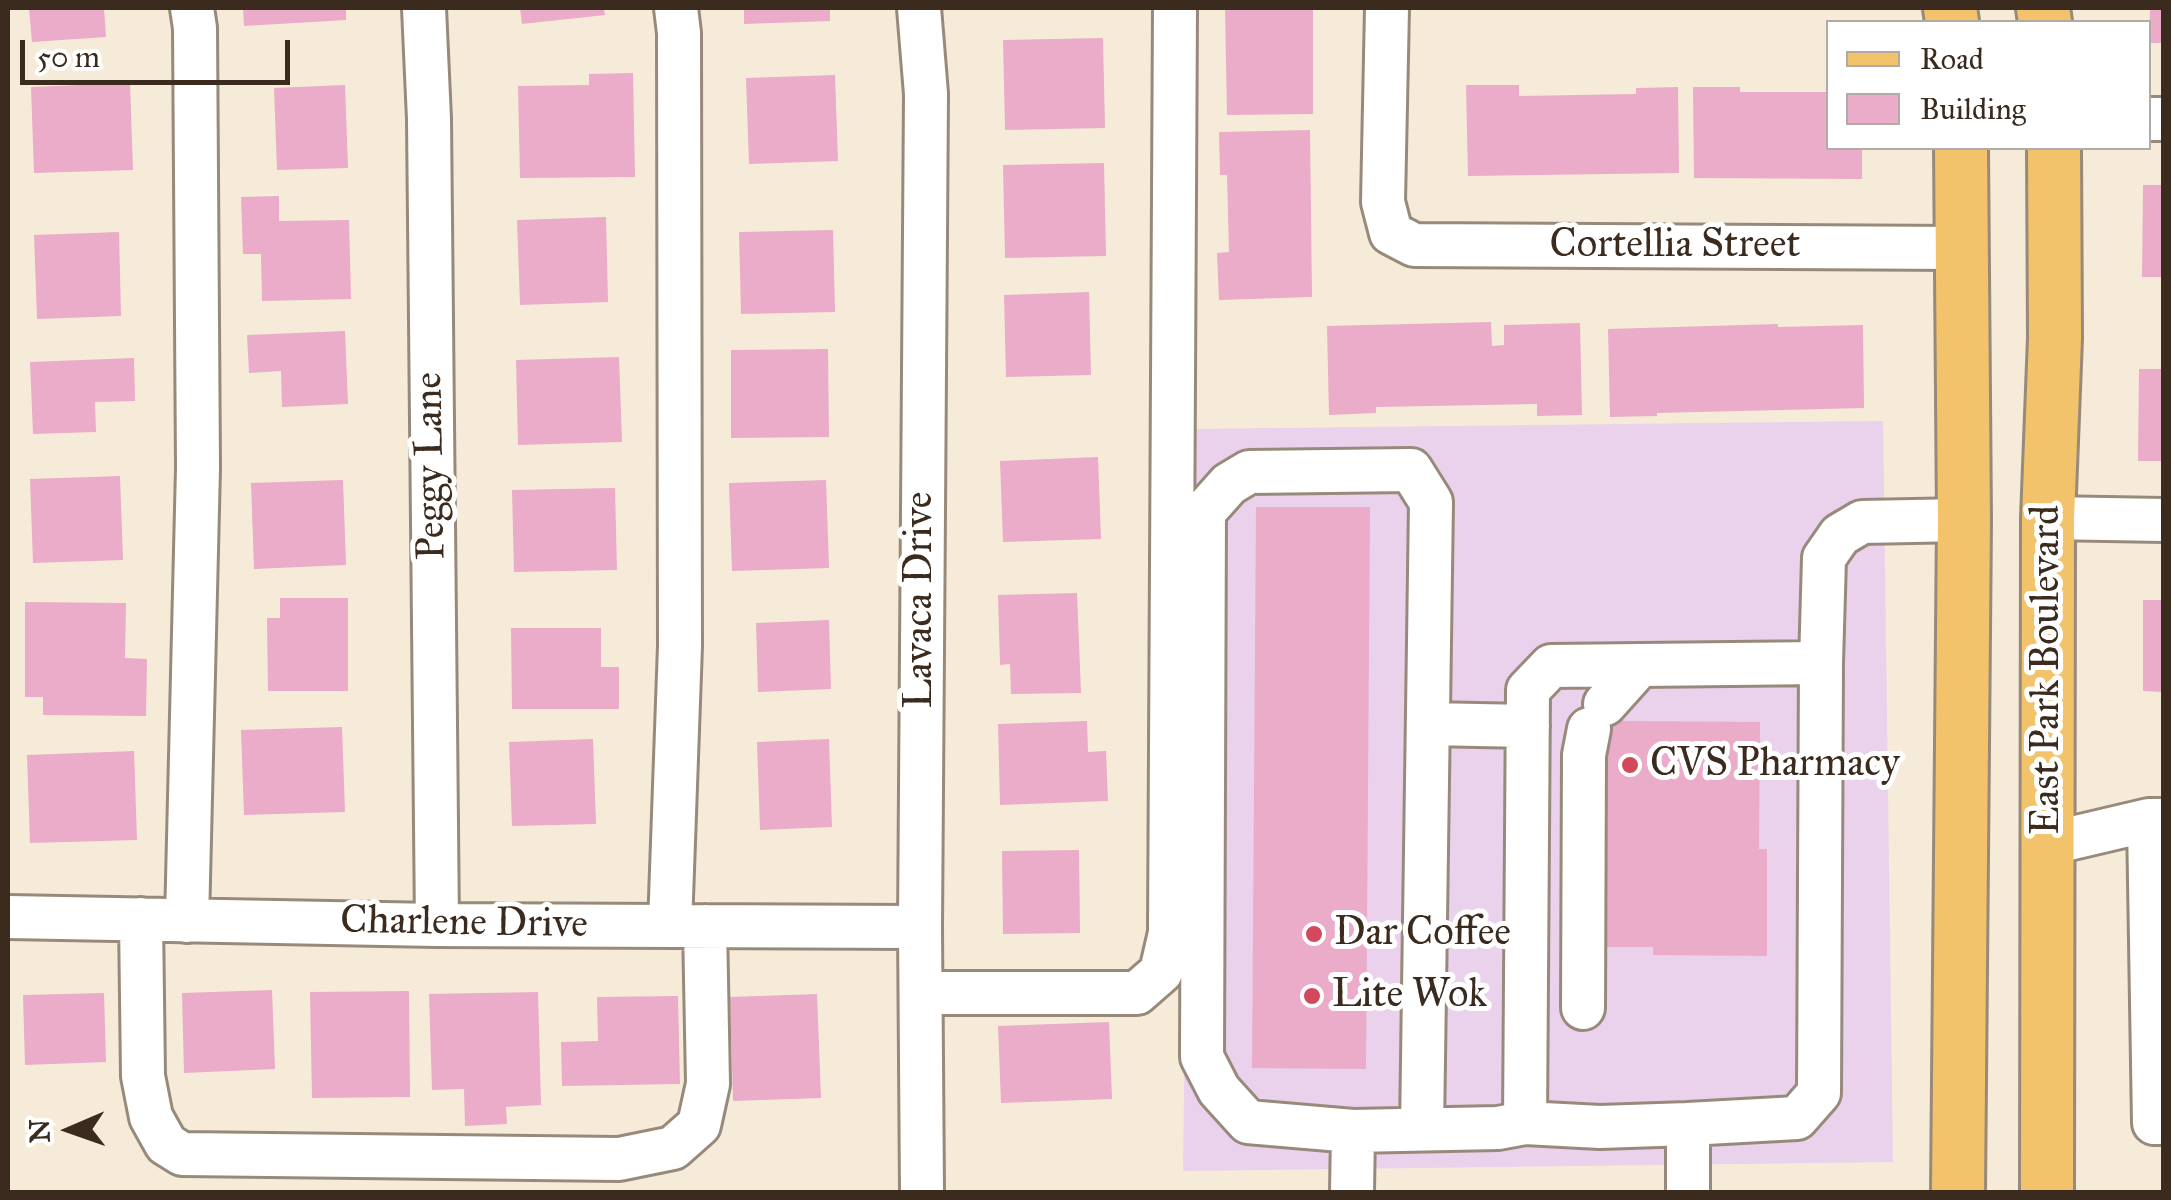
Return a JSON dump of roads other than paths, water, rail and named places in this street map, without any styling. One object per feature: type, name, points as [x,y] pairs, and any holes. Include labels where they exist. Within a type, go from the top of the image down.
[{"type":"main road","points":[[1958,1192],[1964,520],[1961,150]]},
{"type":"main road","name":"East Park Boulevard","points":[[2047,1192],[2048,518],[2055,338],[2054,150]]},
{"type":"main road","points":[[1964,520],[2048,518]]},
{"type":"street","points":[[188,920],[198,468],[192,8]]},
{"type":"street","name":"Peggy Lane","points":[[424,8],[429,119],[437,925]]},
{"type":"street","points":[[141,919],[142,1076],[151,1116],[166,1144],[182,1154],[619,1159],[673,1148],[699,1125],[708,1084],[688,926],[680,646],[676,8]]},
{"type":"street","name":"Lavaca Drive","points":[[919,8],[926,94],[922,1192]]},
{"type":"street","points":[[921,993],[1138,993],[1161,972],[1170,933],[1175,8]]},
{"type":"street","name":"Cortellia Street","points":[[1387,8],[1383,202],[1391,233],[1414,244],[1961,248]]},
{"type":"street","points":[[1422,1129],[1431,502],[1411,470],[1249,472],[1229,484],[1204,512],[1202,1057],[1219,1090],[1248,1122],[1353,1130],[1498,1128],[1525,1123],[1688,1124],[1797,1118],[1819,1092],[1824,558],[1840,535],[1862,522],[1964,520]]},
{"type":"street","points":[[2048,518],[2164,520]]},
{"type":"street","points":[[1525,1123],[1528,690],[1551,666],[1821,663]]},
{"type":"street","points":[[1583,1008],[1584,755],[1597,716],[1640,664]]},
{"type":"street","points":[[1428,724],[1528,726]]},
{"type":"street","points":[[2048,844],[2156,820],[2154,1123],[2164,1123]]},
{"type":"street","name":"Charlene Drive","points":[[8,917],[437,925],[920,927]]},
{"type":"street","points":[[1688,1124],[1688,1192]]},
{"type":"street","points":[[1352,1192],[1353,1130]]},
{"type":"place","name":"CVS Pharmacy","points":[[1630,765]]},
{"type":"place","name":"Dar Coffee","points":[[1314,934]]},
{"type":"place","name":"Lite Wok","points":[[1312,996]]}]
